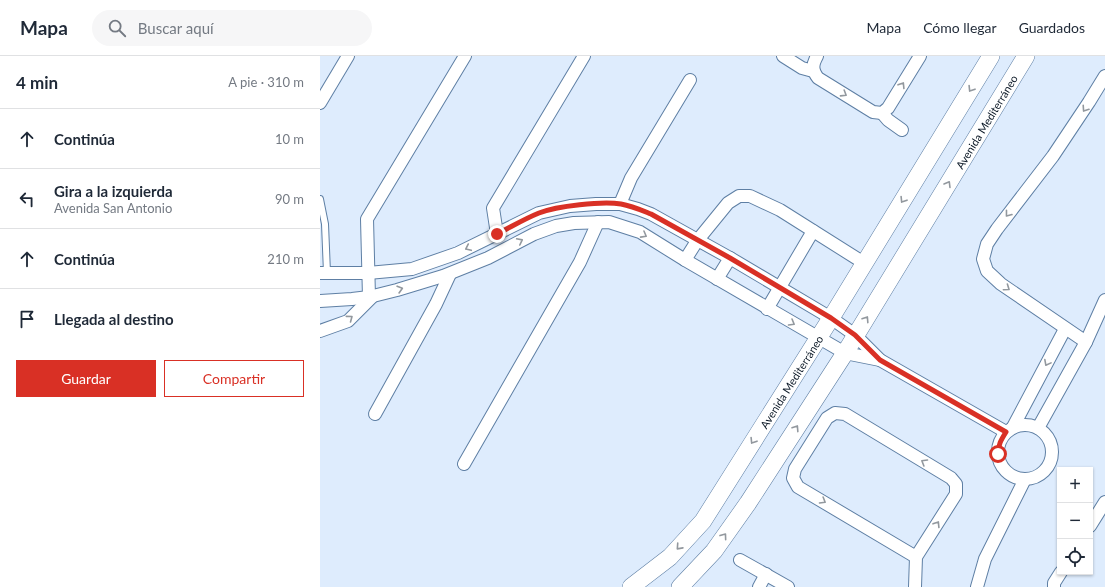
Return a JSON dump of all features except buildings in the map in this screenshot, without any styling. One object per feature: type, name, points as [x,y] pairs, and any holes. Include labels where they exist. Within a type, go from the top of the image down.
[{"type":"street","points":[[320,103],[348,56]]},
{"type":"street","points":[[320,331],[348,321],[371,296],[368,272],[366,219],[465,56]]},
{"type":"street","points":[[497,234],[493,208],[584,56]]},
{"type":"street","points":[[783,56],[802,68],[813,71]]},
{"type":"street","points":[[817,56],[813,63],[813,71],[818,78],[873,112],[882,113],[888,120],[902,130]]},
{"type":"street","points":[[882,113],[888,108],[920,56]]},
{"type":"street","name":"Avenida Mediterráneo","points":[[631,587],[670,557],[703,521],[831,318],[991,56]]},
{"type":"street","name":"Avenida Mediterráneo","points":[[680,587],[714,551],[748,503],[845,354],[855,335],[1026,56]]},
{"type":"street","points":[[1086,342],[1002,284],[987,271],[982,259],[987,244],[997,229],[1053,156],[1105,76]]},
{"type":"street","points":[[620,204],[631,178],[690,80]]},
{"type":"street","points":[[685,260],[697,241],[728,203],[739,196],[750,196],[780,210],[864,263]]},
{"type":"street","points":[[324,273],[368,272],[412,268],[458,252],[539,213],[570,206],[620,204],[638,209],[651,214],[697,241],[730,258],[831,318],[855,335],[880,360],[1010,430],[1026,425],[1038,428],[1044,432],[1051,444],[1052,459],[1045,471],[1025,480],[1010,475],[1004,470],[1000,462],[998,446],[1001,439],[1010,430],[1065,328]]},
{"type":"street","points":[[464,464],[580,262],[598,222]]},
{"type":"street","points":[[320,301],[371,296],[450,274],[488,258],[534,234],[556,226],[574,223],[609,222],[640,232],[767,309],[845,354],[880,360]]},
{"type":"street","points":[[767,309],[813,231]]},
{"type":"street","points":[[717,279],[730,258]]},
{"type":"street","points":[[375,414],[436,304],[450,274]]},
{"type":"street","points":[[1038,428],[1086,342],[1105,300]]},
{"type":"street","points":[[915,587],[916,557],[956,494],[956,484],[951,478],[845,414],[835,413],[826,418],[795,469],[793,478],[798,487],[916,557]]},
{"type":"street","points":[[977,587],[985,559],[1025,480]]},
{"type":"street","points":[[1093,521],[1105,502]]},
{"type":"street","points":[[740,560],[788,587]]},
{"type":"street","points":[[759,587],[766,574]]},
{"type":"street","points":[[1054,587],[1060,575]]},
{"type":"lane","points":[[320,199],[325,224],[324,273]]},
{"type":"route","points":[[497,234],[539,213],[570,206],[620,204],[651,214],[697,241],[730,258],[831,318],[855,335],[880,360],[1006,432],[998,446],[998,454]]}]
